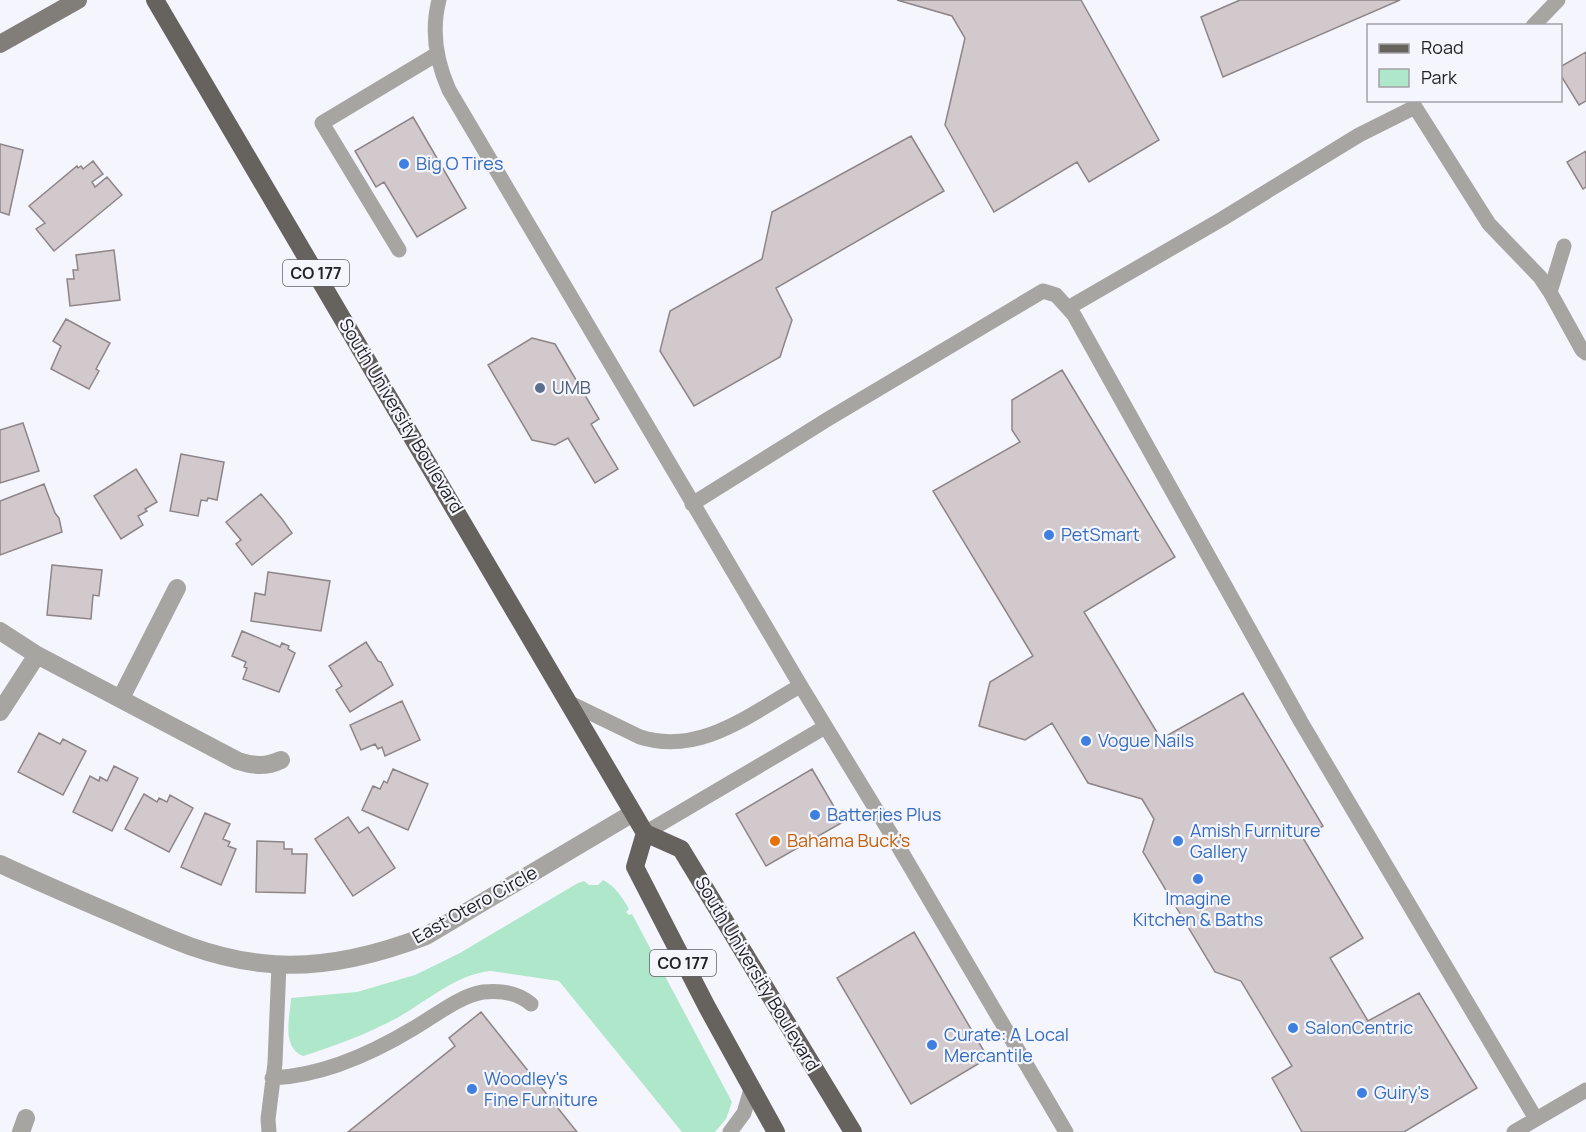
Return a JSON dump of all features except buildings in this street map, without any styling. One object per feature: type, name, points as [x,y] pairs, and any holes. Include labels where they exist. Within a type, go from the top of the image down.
[{"type":"main road","name":"South University Boulevard","points":[[155,0],[645,833],[681,849],[854,1132]]},
{"type":"main road","name":"CO 177","points":[[645,833],[634,867],[776,1132]]},
{"type":"street","points":[[0,45],[78,0]]},
{"type":"street","points":[[121,698],[177,588]]},
{"type":"street","points":[[0,632],[37,655],[238,761],[252,766],[269,765],[281,760]]},
{"type":"street","points":[[0,712],[37,655]]},
{"type":"street","name":"East Otero Circle","points":[[0,864],[207,953],[261,963],[343,961],[391,950],[426,936],[633,813]]},
{"type":"lane","points":[[439,0],[434,37],[439,68],[449,90],[692,504],[891,834],[1066,1132]]},
{"type":"lane","points":[[1535,24],[1558,0]]},
{"type":"lane","points":[[399,250],[322,123],[437,54]]},
{"type":"lane","points":[[1068,308],[1213,225],[1359,135],[1420,104],[1489,224],[1540,277],[1582,350],[1586,353]]},
{"type":"lane","points":[[1550,292],[1564,246]]},
{"type":"lane","points":[[692,504],[828,419],[1043,291],[1056,295],[1074,315],[1301,722],[1536,1119]]},
{"type":"lane","points":[[570,703],[640,737],[653,741],[684,742],[714,734],[800,686]]},
{"type":"lane","points":[[645,833],[825,727]]},
{"type":"lane","points":[[269,1132],[268,1109],[279,964]]},
{"type":"lane","points":[[272,1078],[304,1075],[352,1059],[387,1043],[458,1002],[482,992],[508,992],[519,995],[531,1004]]},
{"type":"lane","points":[[730,1132],[744,1113],[751,1089]]},
{"type":"lane","points":[[1514,1132],[1586,1090]]},
{"type":"green space","points":[[603,880],[618,893],[629,909],[626,912],[629,915],[632,914],[732,1102],[726,1119],[715,1132],[682,1132],[559,981],[491,971],[478,973],[454,983],[397,1018],[351,1039],[303,1056],[292,1046],[288,1031],[291,998],[357,992],[415,975],[460,953],[578,883],[584,881],[589,885],[598,885]]},
{"type":"place","name":"Big O Tires","points":[[404,164]]},
{"type":"place","name":"UMB","points":[[540,388]]},
{"type":"place","name":"PetSmart","points":[[1049,535]]},
{"type":"place","name":"Vogue Nails","points":[[1086,741]]},
{"type":"place","name":"Batteries Plus","points":[[815,815]]},
{"type":"place","name":"Bahama Buck’s","points":[[775,841]]},
{"type":"place","name":"Amish Furniture Gallery","points":[[1178,841]]},
{"type":"place","name":"Imagine Kitchen & Baths","points":[[1198,879]]},
{"type":"place","name":"SalonCentric","points":[[1293,1028]]},
{"type":"place","name":"Curate: A Local Mercantile","points":[[932,1045]]},
{"type":"place","name":"Woodley's Fine Furniture","points":[[472,1089]]},
{"type":"place","name":"Guiry's","points":[[1362,1093]]}]
